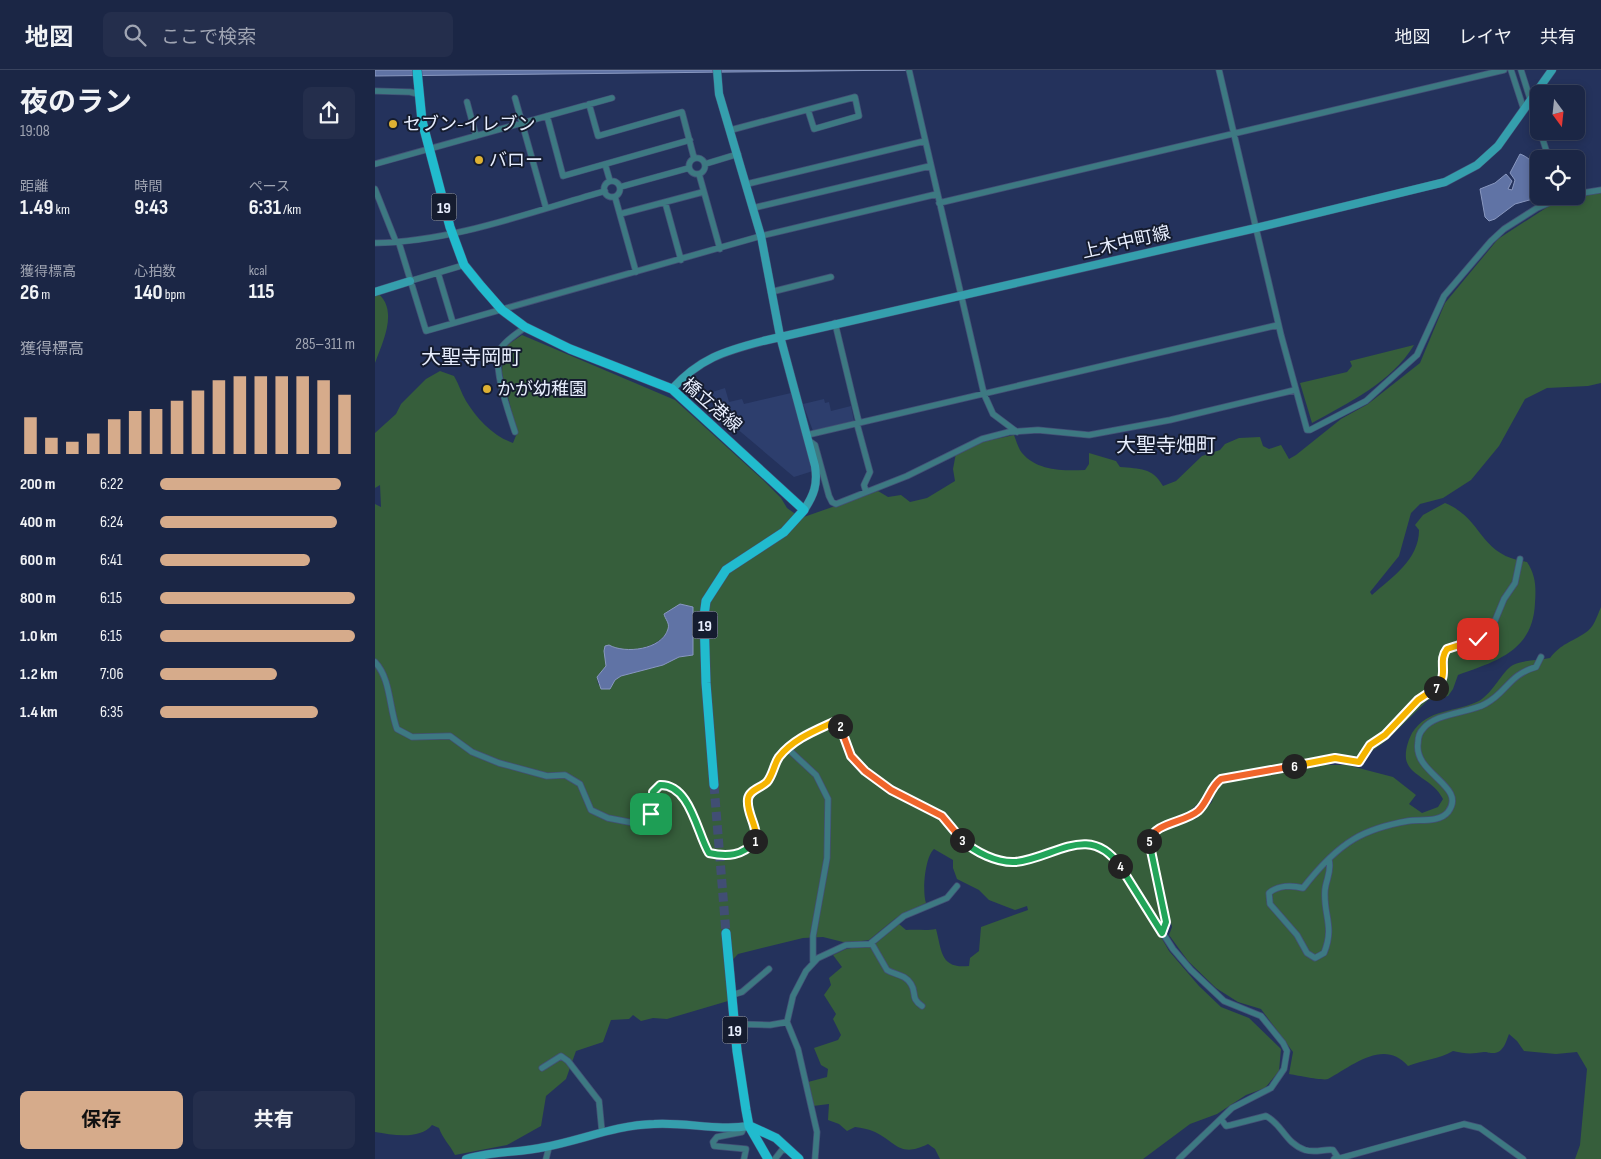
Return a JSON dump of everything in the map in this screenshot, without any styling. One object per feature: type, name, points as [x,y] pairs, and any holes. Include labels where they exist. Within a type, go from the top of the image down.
[{"type":"main road","name":"橋立港線","points":[[417,70],[418,92],[428,149],[452,234],[464,265],[502,310],[525,327],[570,349],[671,389],[803,510]]},
{"type":"main road","points":[[717,70],[718,86],[761,236],[780,336],[808,438],[817,480],[814,494],[803,510]]},
{"type":"main road","name":"上木中町線","points":[[1541,85],[1552,70]]},
{"type":"main road","name":"上木中町線","points":[[671,389],[685,374],[713,357],[780,336],[1256,228],[1457,177],[1477,165],[1491,153],[1524,110],[1530,99]]},
{"type":"main road","points":[[375,292],[410,281]]},
{"type":"main road","name":"19","points":[[713,786],[706,683],[704,616],[706,602],[726,570],[784,532],[803,510]]},
{"type":"main road","name":"19","points":[[726,933],[734,1024],[747,1126]]},
{"type":"main road","points":[[466,1159],[482,1154],[549,1147],[602,1132],[632,1126],[657,1124],[747,1126],[776,1138],[799,1159]]},
{"type":"main road","points":[[747,1126],[768,1159]]},
{"type":"street","points":[[909,70],[984,394],[993,414],[1017,432]]},
{"type":"street","points":[[1219,70],[1278,325],[1307,430],[1366,401],[1417,356],[1444,296],[1491,241],[1530,212],[1544,205]]},
{"type":"street","points":[[939,202],[1504,70]]},
{"type":"street","points":[[1511,70],[1524,110]]},
{"type":"street","points":[[1521,70],[1530,99]]},
{"type":"street","points":[[375,92],[418,92]]},
{"type":"street","points":[[731,130],[855,97],[859,116],[814,129],[808,110]]},
{"type":"street","points":[[515,98],[546,208]]},
{"type":"street","points":[[375,164],[612,98]]},
{"type":"street","points":[[467,102],[476,136]]},
{"type":"street","points":[[589,104],[598,136],[682,112],[695,158]]},
{"type":"street","points":[[547,116],[563,176],[690,140]]},
{"type":"street","points":[[747,184],[925,141]]},
{"type":"street","points":[[705,164],[738,154]]},
{"type":"street","points":[[695,158],[702,159],[705,164],[704,170],[699,174],[692,173],[689,168],[689,163],[695,158]]},
{"type":"street","points":[[605,164],[610,181]]},
{"type":"street","points":[[753,208],[930,166]]},
{"type":"street","points":[[620,187],[689,168]]},
{"type":"street","points":[[699,174],[720,249]]},
{"type":"street","points":[[610,181],[617,183],[620,187]]},
{"type":"street","points":[[610,181],[605,186],[605,192],[608,196],[615,196],[620,192],[620,187]]},
{"type":"street","points":[[375,189],[397,242],[426,331],[761,236],[937,194]]},
{"type":"street","points":[[1585,193],[1601,190]]},
{"type":"street","points":[[375,243],[397,242],[452,234],[605,192]]},
{"type":"street","points":[[620,214],[703,192]]},
{"type":"street","points":[[615,196],[636,272]]},
{"type":"street","points":[[665,202],[681,260]]},
{"type":"street","points":[[410,281],[464,265]]},
{"type":"street","points":[[438,273],[453,323]]},
{"type":"street","points":[[771,292],[831,276]]},
{"type":"street","points":[[835,324],[870,472],[865,485],[866,492]]},
{"type":"street","points":[[1278,325],[858,424],[808,438],[815,445],[832,502],[839,503],[907,476],[982,439],[1038,430],[1089,435],[1170,420],[1295,390]]},
{"type":"street","points":[[515,432],[498,361],[500,350],[505,343],[525,327]]},
{"type":"street","points":[[1162,933],[1166,922],[1149,844],[1154,832],[1198,811],[1214,785],[1221,779],[1287,768],[1324,759],[1335,758],[1359,762],[1370,745],[1385,735],[1418,700],[1438,686],[1445,673],[1443,659],[1447,649],[1478,639],[1492,628],[1504,599],[1515,583],[1520,559]]},
{"type":"street","points":[[1329,860],[1331,868],[1324,892],[1330,922],[1329,934],[1324,953],[1315,958],[1307,953],[1297,935],[1270,904],[1269,897],[1272,890],[1293,885],[1303,888],[1311,875],[1329,860],[1361,836],[1403,822],[1441,817],[1448,812],[1452,802],[1450,793],[1421,762],[1418,755],[1418,737],[1423,728],[1433,721],[1488,703],[1516,676],[1536,667],[1541,657]]},
{"type":"street","points":[[375,662],[387,684],[397,729],[406,736],[449,736],[472,752],[499,763],[547,776],[565,775],[580,784],[591,810],[601,816],[617,820],[634,823],[647,819],[653,809],[652,796],[655,788],[660,785],[671,786],[679,792],[698,822],[709,853],[739,854],[747,850],[755,840],[755,832],[748,809],[748,797],[767,782],[779,758],[788,749],[807,733],[838,720],[851,756],[865,771],[891,790],[942,816],[961,839],[981,853],[1001,861],[1015,862],[1073,844],[1087,844],[1105,850],[1120,866],[1162,933],[1191,970],[1217,995],[1231,1004],[1261,1016],[1283,1043],[1287,1051],[1284,1070],[1271,1088],[1256,1097],[1240,1102],[1179,1159]]},
{"type":"street","points":[[788,749],[815,775],[824,787],[828,798],[827,858],[813,936],[813,961]]},
{"type":"street","points":[[815,1159],[817,1132],[797,1049],[787,1022],[796,987],[813,961],[846,945],[871,944],[904,916],[947,898],[957,886]]},
{"type":"street","points":[[871,944],[887,970],[900,974],[911,983],[915,1000],[922,1006]]},
{"type":"street","points":[[731,994],[742,992],[769,969]]},
{"type":"street","points":[[734,1024],[770,1025],[787,1022]]},
{"type":"street","points":[[542,1068],[561,1056],[568,1061],[599,1100],[602,1132]]},
{"type":"street","points":[[1221,1119],[1226,1126],[1266,1116],[1273,1119],[1293,1144],[1313,1151],[1333,1150],[1337,1156],[1336,1159],[1463,1124],[1480,1128],[1523,1159]]},
{"type":"street","points":[[745,1159],[746,1149],[720,1148],[714,1146],[713,1142],[717,1137],[742,1132],[747,1126]]},
{"type":"street","points":[[546,1159],[549,1147]]},
{"type":"street","points":[[775,1159],[782,1150],[787,1150]]},
{"type":"shaded area","points":[[375,70],[908,70],[375,76]]},
{"type":"shaded area","points":[[1520,154],[1530,160],[1530,200],[1515,204],[1495,219],[1489,221],[1485,217],[1480,189],[1495,183],[1506,174],[1512,181],[1508,189],[1512,190],[1515,180],[1510,173]]},
{"type":"shaded area","points":[[725,388],[729,402],[742,399],[744,404],[791,393],[813,471],[794,477],[729,422],[706,394]]},
{"type":"shaded area","points":[[824,399],[825,403],[829,402],[831,411],[851,406],[854,421],[813,431],[803,404]]},
{"type":"shaded area","points":[[680,604],[693,607],[693,655],[679,657],[663,665],[621,676],[615,680],[610,689],[601,689],[597,677],[606,666],[605,646],[633,649],[651,646],[659,642],[668,629],[668,623],[664,614]]},
{"type":"green space","points":[[1601,192],[1601,383],[1588,386],[1547,388],[1525,399],[1499,446],[1471,480],[1443,498],[1420,504],[1411,513],[1399,556],[1370,592],[1372,595],[1403,567],[1418,541],[1419,530],[1415,525],[1423,515],[1445,503],[1458,510],[1467,518],[1499,552],[1511,558],[1527,562],[1535,582],[1533,619],[1528,633],[1510,652],[1499,659],[1458,675],[1453,689],[1448,696],[1428,700],[1386,741],[1365,756],[1348,757],[1330,754],[1233,772],[1215,778],[1201,801],[1184,816],[1168,820],[1144,837],[1162,921],[1161,937],[1169,951],[1199,986],[1221,1007],[1249,1018],[1281,1049],[1279,1071],[1265,1088],[1246,1095],[1217,1114],[1190,1124],[1143,1159],[940,1159],[935,1149],[928,1144],[911,1150],[905,1149],[872,1131],[855,1127],[847,1131],[839,1124],[828,1120],[829,1104],[813,1106],[808,1082],[827,1077],[828,1069],[821,1065],[814,1048],[838,1040],[841,1035],[833,1019],[836,1014],[824,995],[831,985],[829,978],[842,967],[833,955],[846,949],[875,944],[899,924],[906,930],[936,929],[941,951],[947,961],[952,965],[969,966],[970,958],[979,951],[981,927],[1028,910],[1027,906],[1015,910],[989,900],[979,890],[957,879],[953,868],[953,860],[934,849],[928,859],[925,874],[924,891],[926,903],[896,918],[869,940],[847,943],[823,937],[803,938],[738,954],[725,968],[728,1001],[667,1019],[653,1018],[641,1021],[633,1015],[629,1019],[611,1020],[603,1042],[576,1051],[566,1079],[546,1096],[541,1126],[507,1145],[455,1155],[439,1128],[432,1125],[427,1130],[413,1135],[375,1132],[375,504],[381,507],[380,485],[375,488],[375,433],[396,414],[401,404],[426,379],[440,371],[454,376],[466,401],[480,420],[499,436],[513,443],[517,433],[502,373],[503,348],[522,335],[675,400],[762,479],[781,498],[787,508],[801,518],[878,491],[888,497],[901,495],[910,502],[927,498],[955,481],[953,469],[956,453],[982,442],[1014,435],[1022,453],[1028,459],[1043,467],[1060,470],[1085,470],[1089,464],[1089,453],[1116,461],[1120,467],[1150,472],[1163,486],[1176,481],[1202,456],[1220,450],[1225,444],[1239,438],[1260,437],[1263,446],[1269,449],[1281,445],[1289,459],[1341,419],[1368,404],[1420,363],[1445,303],[1498,239],[1550,205],[1585,205],[1585,196]],"holes":[[[680,604],[693,607],[693,655],[679,657],[663,665],[621,676],[615,680],[610,689],[598,684],[597,677],[606,666],[606,661],[616,649],[644,648],[657,642],[669,629],[673,614]]]},
{"type":"green space","points":[[375,291],[383,298],[387,306],[388,315],[385,335],[375,363]]},
{"type":"green space","points":[[1414,345],[1405,358],[1382,381],[1312,423],[1300,383],[1347,372],[1352,366],[1350,361]]},
{"type":"green space","points":[[1601,607],[1601,1159],[1575,1159],[1580,1145],[1587,1069],[1577,1052],[1556,1054],[1524,1051],[1509,1034],[1501,1050],[1496,1053],[1461,1053],[1453,1051],[1408,1066],[1399,1058],[1389,1054],[1378,1054],[1358,1062],[1328,1079],[1315,1079],[1289,1074],[1293,1052],[1261,1009],[1238,1002],[1216,988],[1188,961],[1169,935],[1172,927],[1153,843],[1157,834],[1197,818],[1212,802],[1215,790],[1225,782],[1289,772],[1317,765],[1347,765],[1393,777],[1416,795],[1409,804],[1422,813],[1438,807],[1443,799],[1439,792],[1412,770],[1406,759],[1409,739],[1418,725],[1434,715],[1479,701],[1513,665],[1526,661],[1550,658],[1562,646],[1591,628]]},
{"type":"tunnel","points":[[714,785],[726,933]]},
{"type":"place","name":"セブン-イレブン","points":[[393,124]]},
{"type":"place","name":"バロー","points":[[479,160]]},
{"type":"place","name":"かが幼稚園","points":[[487,389]]},
{"type":"district","name":"大聖寺岡町","points":[[471,357]]},
{"type":"district","name":"大聖寺畑町","points":[[1166,445]]},
{"type":"route","points":[[651,814],[653,809],[652,796],[655,788],[660,785],[671,786],[679,792],[698,822],[709,853],[731,855],[747,850],[752,845],[756,836],[748,809],[748,797],[767,782],[783,752],[807,733],[838,720],[851,756],[872,778],[911,802],[942,816],[961,839],[981,853],[1001,861],[1015,862],[1073,844],[1087,844],[1105,850],[1117,861],[1162,933],[1166,922],[1149,844],[1154,832],[1198,811],[1214,785],[1221,779],[1287,768],[1324,759],[1335,758],[1359,762],[1370,745],[1385,735],[1412,705],[1438,686],[1445,673],[1443,659],[1447,649],[1478,639]]}]
